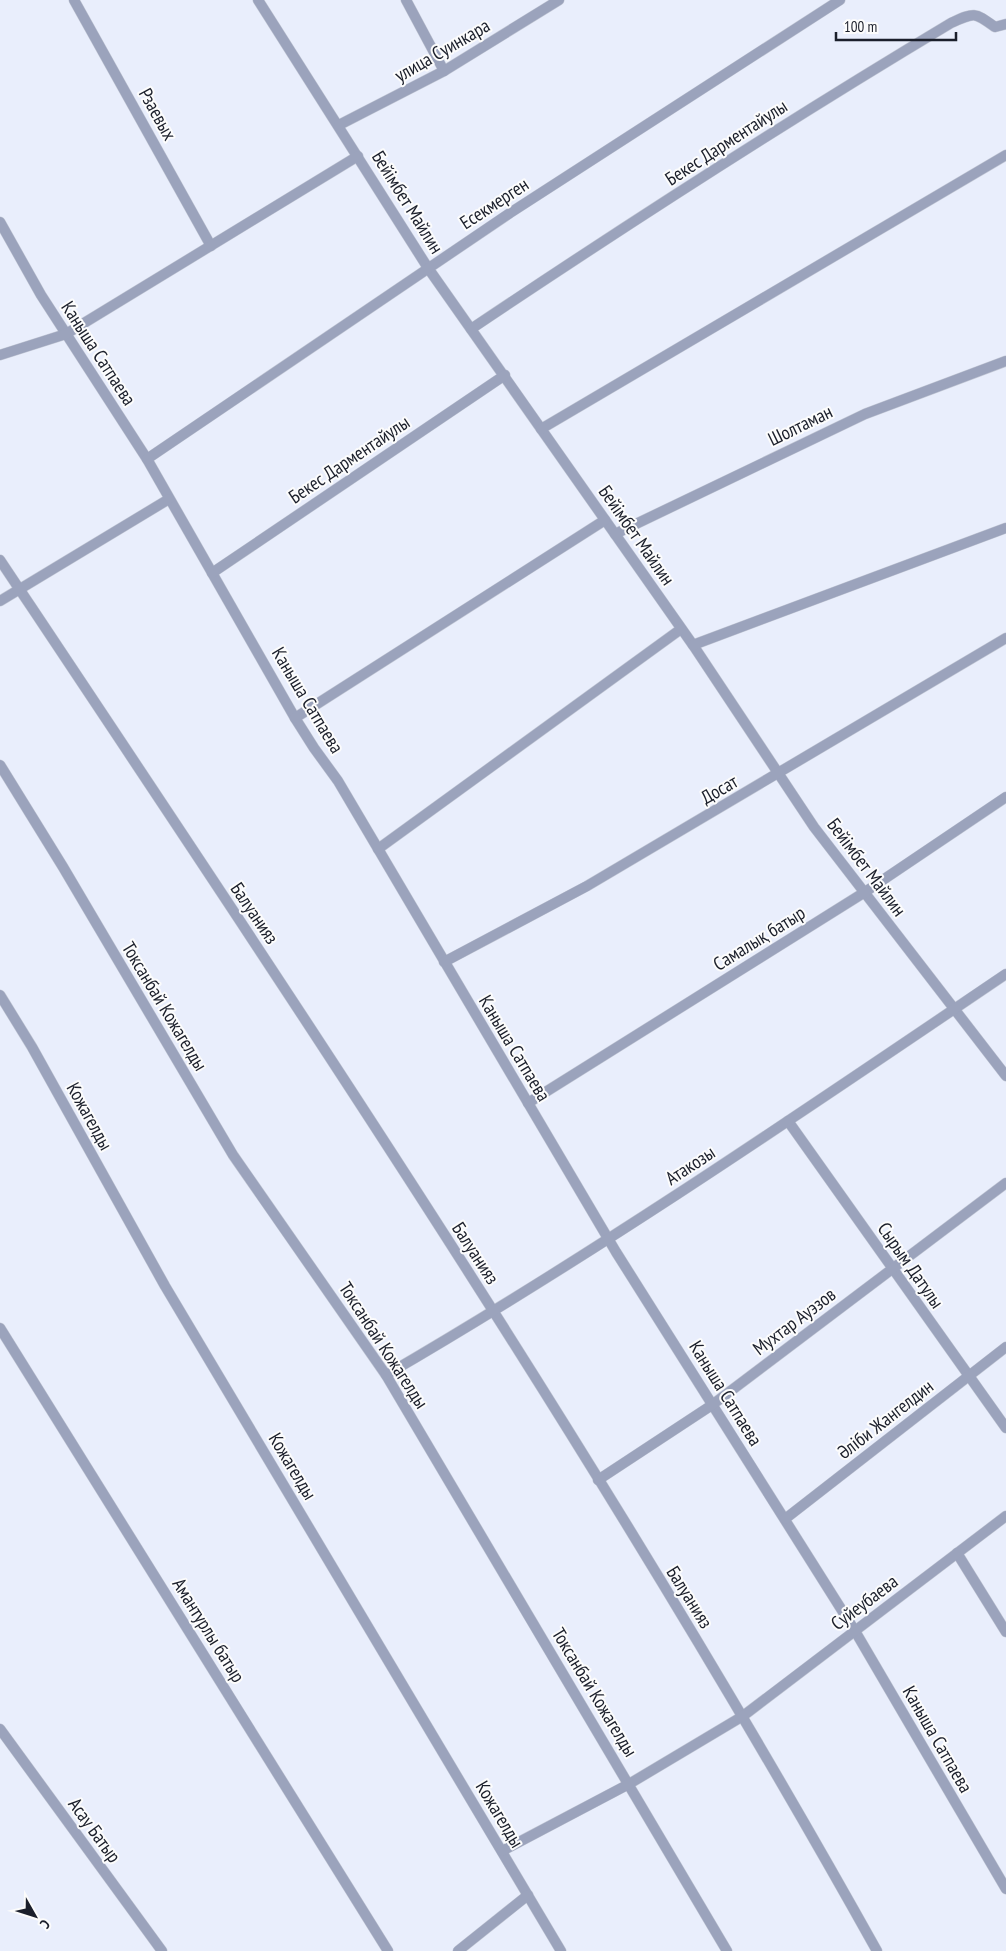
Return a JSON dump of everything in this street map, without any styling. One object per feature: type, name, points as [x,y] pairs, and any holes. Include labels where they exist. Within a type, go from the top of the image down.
[{"type":"street","name":"Рзаевых","points":[[74,0],[211,246]]},
{"type":"street","name":"Бейімбет Майлин","points":[[258,0],[428,268],[606,520],[814,827],[1006,1076]]},
{"type":"street","points":[[406,0],[444,71]]},
{"type":"street","name":"улица Суинкара","points":[[339,126],[444,71],[559,0]]},
{"type":"street","name":"Eсекмерген","points":[[146,459],[428,268],[840,0]]},
{"type":"street","name":"Бекес Дарментайулы","points":[[471,329],[772,132],[951,23],[972,14],[980,16],[995,27],[1006,24]]},
{"type":"street","points":[[541,429],[1006,155]]},
{"type":"street","points":[[0,355],[66,334],[358,156]]},
{"type":"street","name":"Каныша Сатпаева","points":[[0,222],[41,295],[146,459],[295,718],[338,781],[609,1239],[855,1631],[1006,1889]]},
{"type":"street","name":"Шолтаман","points":[[615,534],[865,414],[1006,361]]},
{"type":"street","name":"Бекес Дарментайулы","points":[[212,573],[504,375]]},
{"type":"street","points":[[0,601],[169,500]]},
{"type":"street","points":[[295,718],[606,520]]},
{"type":"street","points":[[693,646],[1006,528]]},
{"type":"street","name":"Балуанияз","points":[[0,560],[259,950],[494,1312],[743,1716],[877,1951]]},
{"type":"street","points":[[378,849],[681,629]]},
{"type":"street","name":"Досат","points":[[444,962],[587,886],[1006,638]]},
{"type":"street","name":"Токсанбай Кожагелды","points":[[0,765],[63,867],[232,1155],[386,1375],[727,1951]]},
{"type":"street","name":"Самалық батыр","points":[[528,1103],[865,892],[1006,797]]},
{"type":"street","name":"Атакозы","points":[[386,1375],[494,1312],[609,1239],[1006,974]]},
{"type":"street","name":"Кожагелды","points":[[0,995],[32,1047],[165,1286],[561,1951]]},
{"type":"street","name":"Сырым Датулы","points":[[788,1121],[1006,1428]]},
{"type":"street","name":"Мухтар Ауэзов","points":[[598,1480],[712,1405],[1006,1183]]},
{"type":"street","name":"Амантурлы батыр","points":[[0,1328],[388,1951]]},
{"type":"street","name":"Әліби Жангелдин","points":[[785,1520],[1006,1347]]},
{"type":"street","name":"Суйеубаева","points":[[502,1851],[629,1784],[743,1716],[1006,1516]]},
{"type":"street","points":[[957,1553],[1006,1632]]},
{"type":"street","name":"Асау Батыр","points":[[0,1729],[162,1951]]},
{"type":"street","points":[[458,1951],[528,1895]]}]
